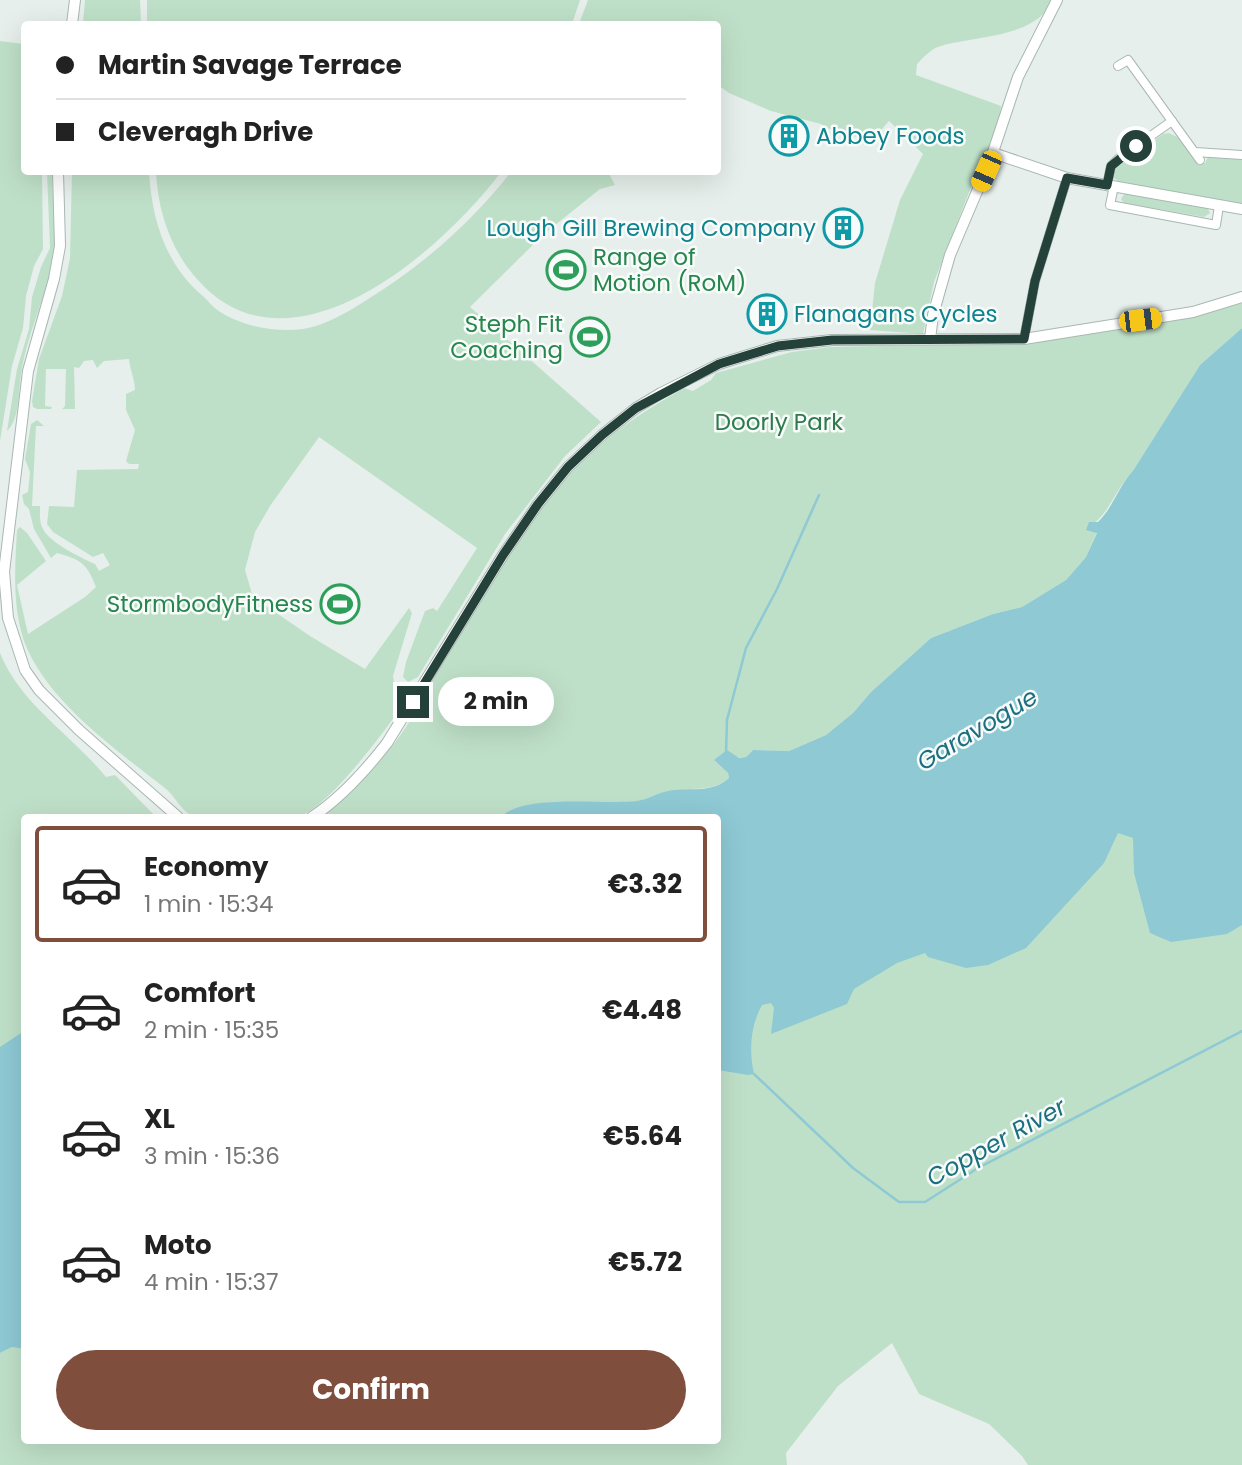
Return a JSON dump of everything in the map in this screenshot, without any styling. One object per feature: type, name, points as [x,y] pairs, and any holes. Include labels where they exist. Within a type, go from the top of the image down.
[{"type":"street","points":[[72,21],[75,0]]},
{"type":"street","points":[[930,339],[933,315],[950,255],[993,153],[1018,77],[1056,0]]},
{"type":"street","points":[[1118,66],[1128,60],[1198,156],[1242,155]]},
{"type":"street","points":[[1172,121],[1111,166],[1110,205],[1216,225],[1219,205]]},
{"type":"street","points":[[993,153],[1067,178],[1242,209]]},
{"type":"street","points":[[58,175],[60,246],[54,279],[28,371],[4,572],[8,618],[25,670],[39,690],[79,730],[175,814]]},
{"type":"street","points":[[1024,339],[1035,281],[1067,178]]},
{"type":"street","points":[[316,814],[340,795],[387,743],[503,555],[538,504],[568,467],[636,408],[719,364],[778,346],[832,340],[1024,339],[1193,312],[1242,297]]},
{"type":"green space","points":[[85,0],[140,0],[141,21],[83,21]]},
{"type":"green space","points":[[147,0],[580,0],[573,21],[147,21]]},
{"type":"green space","points":[[588,0],[1052,0],[1044,13],[1033,22],[1001,34],[938,47],[917,64],[916,75],[1001,106],[994,138],[979,167],[934,282],[923,334],[870,330],[875,283],[900,200],[923,154],[889,121],[875,137],[842,136],[821,124],[771,111],[729,93],[721,87],[721,21],[580,21]]},
{"type":"green space","points":[[0,41],[21,44],[21,175],[42,175],[43,249],[34,266],[26,296],[23,328],[12,366],[0,441]]},
{"type":"green space","points":[[1169,133],[1181,139],[1198,164],[1205,163],[1209,155],[1242,158],[1242,205],[1120,183],[1113,177],[1114,169],[1163,134]]},
{"type":"green space","points":[[47,175],[52,175],[55,232],[53,258],[24,358],[16,413],[7,431],[17,369],[29,329],[32,297],[50,248]]},
{"type":"green space","points":[[72,175],[149,175],[154,208],[163,241],[180,272],[192,285],[215,308],[235,320],[258,327],[303,329],[328,322],[351,310],[425,259],[479,209],[508,175],[610,175],[615,185],[600,189],[544,234],[470,307],[601,422],[565,456],[505,534],[418,677],[408,682],[403,677],[425,611],[433,608],[437,611],[477,548],[319,437],[255,532],[245,570],[253,597],[365,669],[409,608],[412,613],[393,676],[395,689],[403,705],[370,750],[340,784],[304,814],[187,813],[166,789],[106,741],[66,704],[34,663],[24,641],[15,586],[17,530],[20,527],[46,561],[17,585],[28,634],[96,587],[90,573],[78,561],[57,553],[51,558],[34,529],[29,509],[24,504],[22,495],[28,492],[30,472],[25,459],[31,424],[37,420],[44,426],[36,426],[32,506],[40,506],[41,524],[46,534],[66,549],[95,564],[99,571],[110,565],[103,553],[93,557],[53,532],[47,524],[49,506],[74,507],[77,470],[138,469],[139,464],[129,464],[126,461],[135,430],[126,410],[126,394],[135,390],[129,359],[104,361],[97,368],[93,360],[84,361],[79,368],[74,367],[75,409],[62,409],[65,406],[66,369],[46,369],[45,406],[52,407],[33,407],[39,359],[62,296],[70,258]]},
{"type":"green space","points":[[156,175],[498,175],[441,237],[403,269],[361,295],[318,313],[275,318],[234,308],[197,279],[179,255],[167,229],[159,201]]},
{"type":"green space","points":[[1125,193],[1207,207],[1210,213],[1204,217],[1124,203],[1121,199]]},
{"type":"green space","name":"Doorly Park","points":[[1242,303],[1242,328],[1200,365],[1133,472],[1107,509],[1086,529],[1097,532],[1086,557],[1066,580],[1022,607],[993,614],[931,638],[871,692],[853,713],[826,735],[789,751],[753,750],[746,757],[714,760],[728,773],[729,778],[716,786],[692,789],[673,814],[325,814],[372,770],[399,737],[506,558],[561,483],[617,431],[684,388],[693,391],[711,380],[716,373],[792,352],[829,347],[1024,343],[1196,316]]},
{"type":"green space","points":[[0,653],[9,672],[34,704],[106,777],[115,775],[153,814],[21,814],[21,1078],[0,1086]]},
{"type":"green space","points":[[1242,714],[1242,1465],[1028,1465],[989,1424],[919,1394],[892,1343],[838,1386],[786,1453],[787,1465],[0,1465],[0,1353],[12,1347],[21,1348],[21,1444],[721,1444],[721,994]]},
{"type":"water","name":"Garavogue","points":[[1242,328],[1242,925],[1227,934],[1171,942],[1150,933],[1134,873],[1133,838],[1118,833],[1104,863],[1026,948],[988,965],[966,968],[928,957],[925,953],[897,963],[854,989],[847,1004],[771,1034],[774,1008],[771,1003],[762,1005],[752,1039],[754,1074],[721,1070],[721,814],[506,814],[527,805],[545,802],[637,801],[668,791],[715,786],[729,778],[728,773],[714,760],[727,750],[739,758],[746,757],[753,750],[789,751],[826,735],[853,713],[871,692],[931,638],[993,614],[1022,607],[1066,580],[1086,557],[1097,533],[1086,530],[1089,522],[1098,522],[1108,510],[1200,365]]},
{"type":"water","points":[[21,1033],[21,1348],[12,1347],[0,1353],[0,1047]]},
{"type":"waterway","points":[[726,753],[727,720],[746,648],[777,589],[819,495]]},
{"type":"waterway","name":"Copper River","points":[[754,1074],[853,1168],[899,1202],[925,1202],[978,1168],[1242,1031]]},
{"type":"place","name":"Abbey Foods","points":[[789,136]]},
{"type":"place","name":"Lough Gill Brewing Company","points":[[843,228]]},
{"type":"place","name":"Range of Motion (RoM)","points":[[566,270]]},
{"type":"place","name":"Flanagans Cycles","points":[[767,314]]},
{"type":"place","name":"Steph Fit Coaching","points":[[590,337]]},
{"type":"place","name":"StormbodyFitness","points":[[340,604]]},
{"type":"route","points":[[413,702],[503,555],[538,504],[568,467],[636,408],[719,364],[751,352],[778,346],[832,340],[1024,339],[1035,281],[1067,178],[1107,185],[1111,166],[1136,146]]}]
